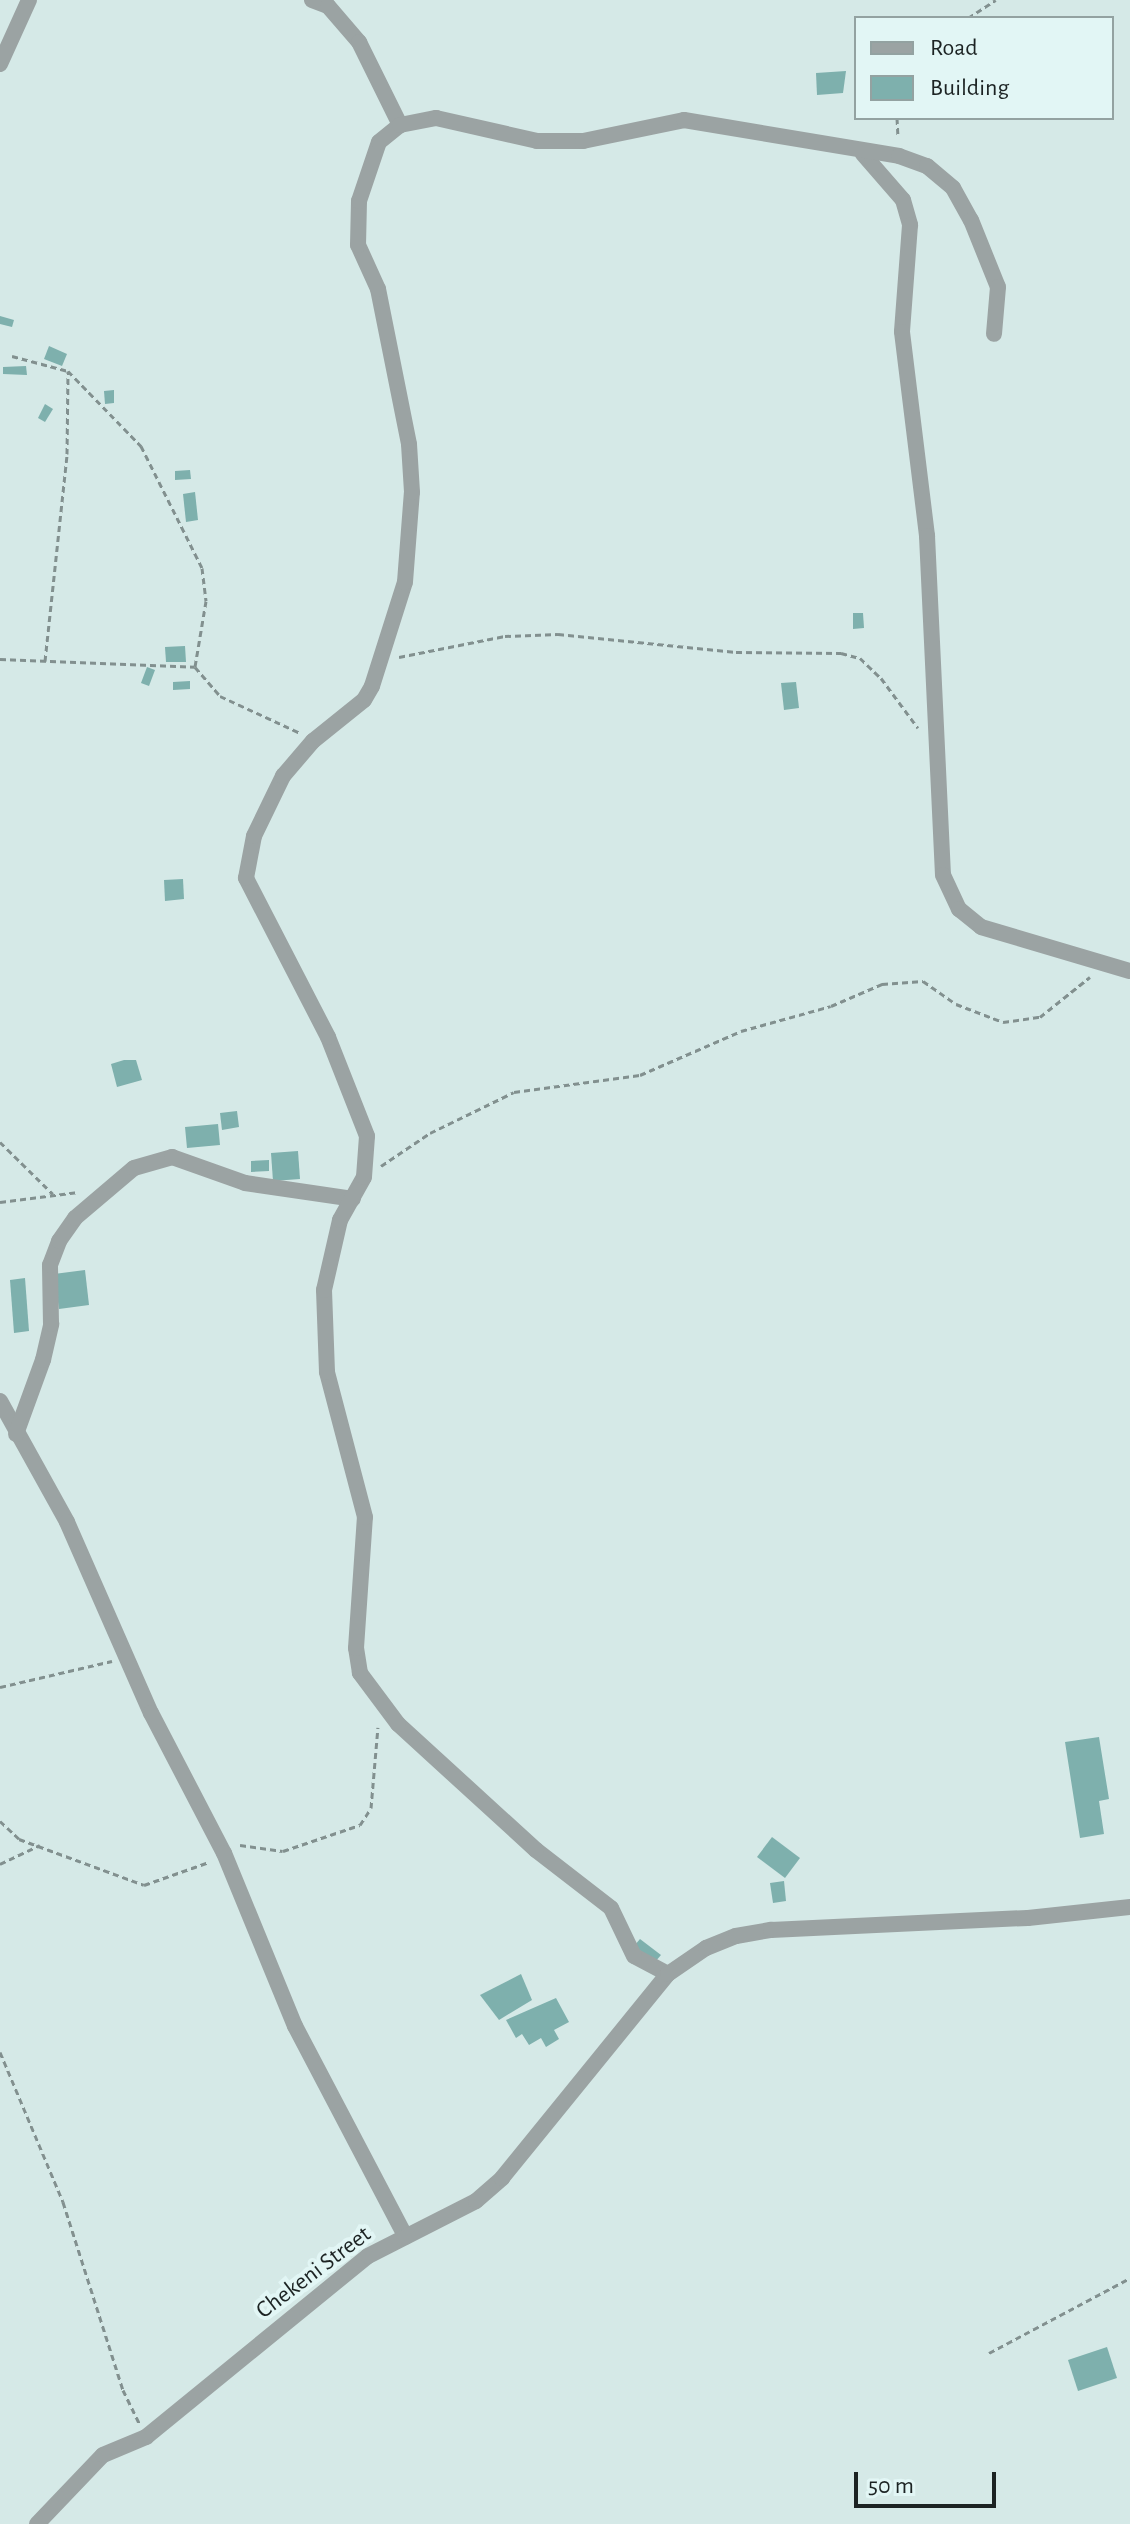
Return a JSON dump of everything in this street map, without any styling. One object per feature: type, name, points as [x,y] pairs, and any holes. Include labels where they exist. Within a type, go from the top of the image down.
[{"type":"street","points":[[0,64],[29,0]]},
{"type":"street","points":[[322,2],[359,42],[400,125]]},
{"type":"street","points":[[668,1974],[634,1956],[611,1908],[536,1850],[382,1709],[360,1673],[356,1648],[365,1517],[327,1372],[324,1290],[340,1220],[364,1177],[369,1157],[358,1109],[309,996],[246,878],[254,836],[283,776],[313,741],[364,700],[384,656],[405,582],[410,456],[378,289],[358,245],[356,225],[379,142],[400,125],[436,118],[537,141],[583,141],[684,120],[806,138],[863,154],[899,156],[927,166],[953,188],[989,254],[998,287],[994,334]]},
{"type":"street","points":[[863,154],[909,212],[902,332],[927,536],[936,670],[935,751],[943,875],[959,909],[981,927],[1130,971]]},
{"type":"street","points":[[16,1434],[43,1360],[51,1324],[50,1265],[59,1241],[75,1218],[134,1168],[172,1157],[245,1183],[353,1199]]},
{"type":"street","points":[[0,1401],[67,1522],[127,1656],[224,1853],[295,2026],[406,2237]]},
{"type":"street","name":"Chekeni Street","points":[[38,2524],[103,2455],[146,2437],[368,2256],[476,2201],[502,2178],[668,1974],[706,1948],[736,1936],[771,1930],[1041,1917],[1130,1907]]},
{"type":"path","points":[[971,16],[996,0]]},
{"type":"path","points":[[12,356],[68,371],[141,446],[184,525],[202,568],[206,601],[195,667]]},
{"type":"path","points":[[45,661],[67,454],[68,371]]},
{"type":"path","points":[[384,656],[414,657],[505,636],[558,634],[736,652],[841,653],[860,658],[881,678],[935,751]]},
{"type":"path","points":[[0,659],[195,667],[220,696],[313,741]]},
{"type":"path","points":[[364,1177],[430,1133],[514,1092],[640,1075],[741,1031],[831,1006],[882,984],[923,981],[956,1004],[1003,1022],[1040,1017],[1106,965]]},
{"type":"path","points":[[0,1142],[53,1194]]},
{"type":"path","points":[[0,1202],[53,1194],[106,1191]]},
{"type":"path","points":[[0,1687],[127,1656]]},
{"type":"path","points":[[0,1821],[19,1839],[144,1885],[197,1869],[244,1842],[283,1851],[296,1848],[360,1825],[371,1808],[382,1709]]},
{"type":"path","points":[[0,1864],[40,1845]]},
{"type":"path","points":[[0,2052],[63,2202],[123,2390],[146,2437]]},
{"type":"path","points":[[989,2353],[1130,2278]]},
{"type":"building","points":[[846,71],[843,93],[817,95],[816,73]]},
{"type":"building","points":[[0,316],[14,320],[12,327],[0,324]]},
{"type":"building","points":[[49,346],[67,354],[62,366],[44,359]]},
{"type":"building","points":[[26,366],[27,375],[3,374],[3,367]]},
{"type":"building","points":[[114,390],[114,403],[105,404],[104,391]]},
{"type":"building","points":[[45,404],[53,409],[45,422],[38,418]]},
{"type":"building","points":[[190,470],[191,479],[175,480],[175,471]]},
{"type":"building","points":[[195,492],[198,520],[186,522],[183,494]]},
{"type":"building","points":[[853,613],[863,613],[864,628],[853,629]]},
{"type":"building","points":[[185,646],[186,662],[166,662],[165,647]]},
{"type":"building","points":[[147,667],[155,670],[149,686],[141,683]]},
{"type":"building","points":[[190,681],[190,689],[173,690],[173,682]]},
{"type":"building","points":[[796,682],[799,708],[784,710],[781,683]]},
{"type":"building","points":[[183,879],[184,899],[165,901],[164,880]]},
{"type":"building","points":[[136,1060],[142,1080],[117,1087],[111,1064]]},
{"type":"building","points":[[237,1111],[239,1127],[222,1130],[220,1113]]},
{"type":"building","points":[[218,1124],[220,1145],[187,1148],[185,1127]]},
{"type":"building","points":[[298,1151],[300,1179],[273,1181],[271,1153]]},
{"type":"building","points":[[269,1160],[269,1171],[251,1172],[251,1161]]},
{"type":"building","points":[[85,1270],[89,1305],[59,1309],[54,1274]]},
{"type":"building","points":[[25,1278],[29,1331],[14,1333],[10,1280]]},
{"type":"building","points":[[1099,1737],[1109,1799],[1099,1801],[1104,1834],[1080,1838],[1065,1742]]},
{"type":"building","points":[[772,1837],[800,1858],[785,1878],[757,1857]]},
{"type":"building","points":[[784,1881],[786,1901],[773,1903],[770,1883]]},
{"type":"building","points":[[640,1939],[661,1955],[655,1962],[634,1946]]},
{"type":"building","points":[[521,1974],[532,2000],[499,2020],[480,1995]]},
{"type":"building","points":[[556,1998],[569,2022],[554,2030],[559,2039],[546,2047],[541,2038],[529,2045],[522,2034],[516,2038],[506,2020]]},
{"type":"building","points":[[1107,2347],[1117,2378],[1078,2391],[1068,2360]]}]
